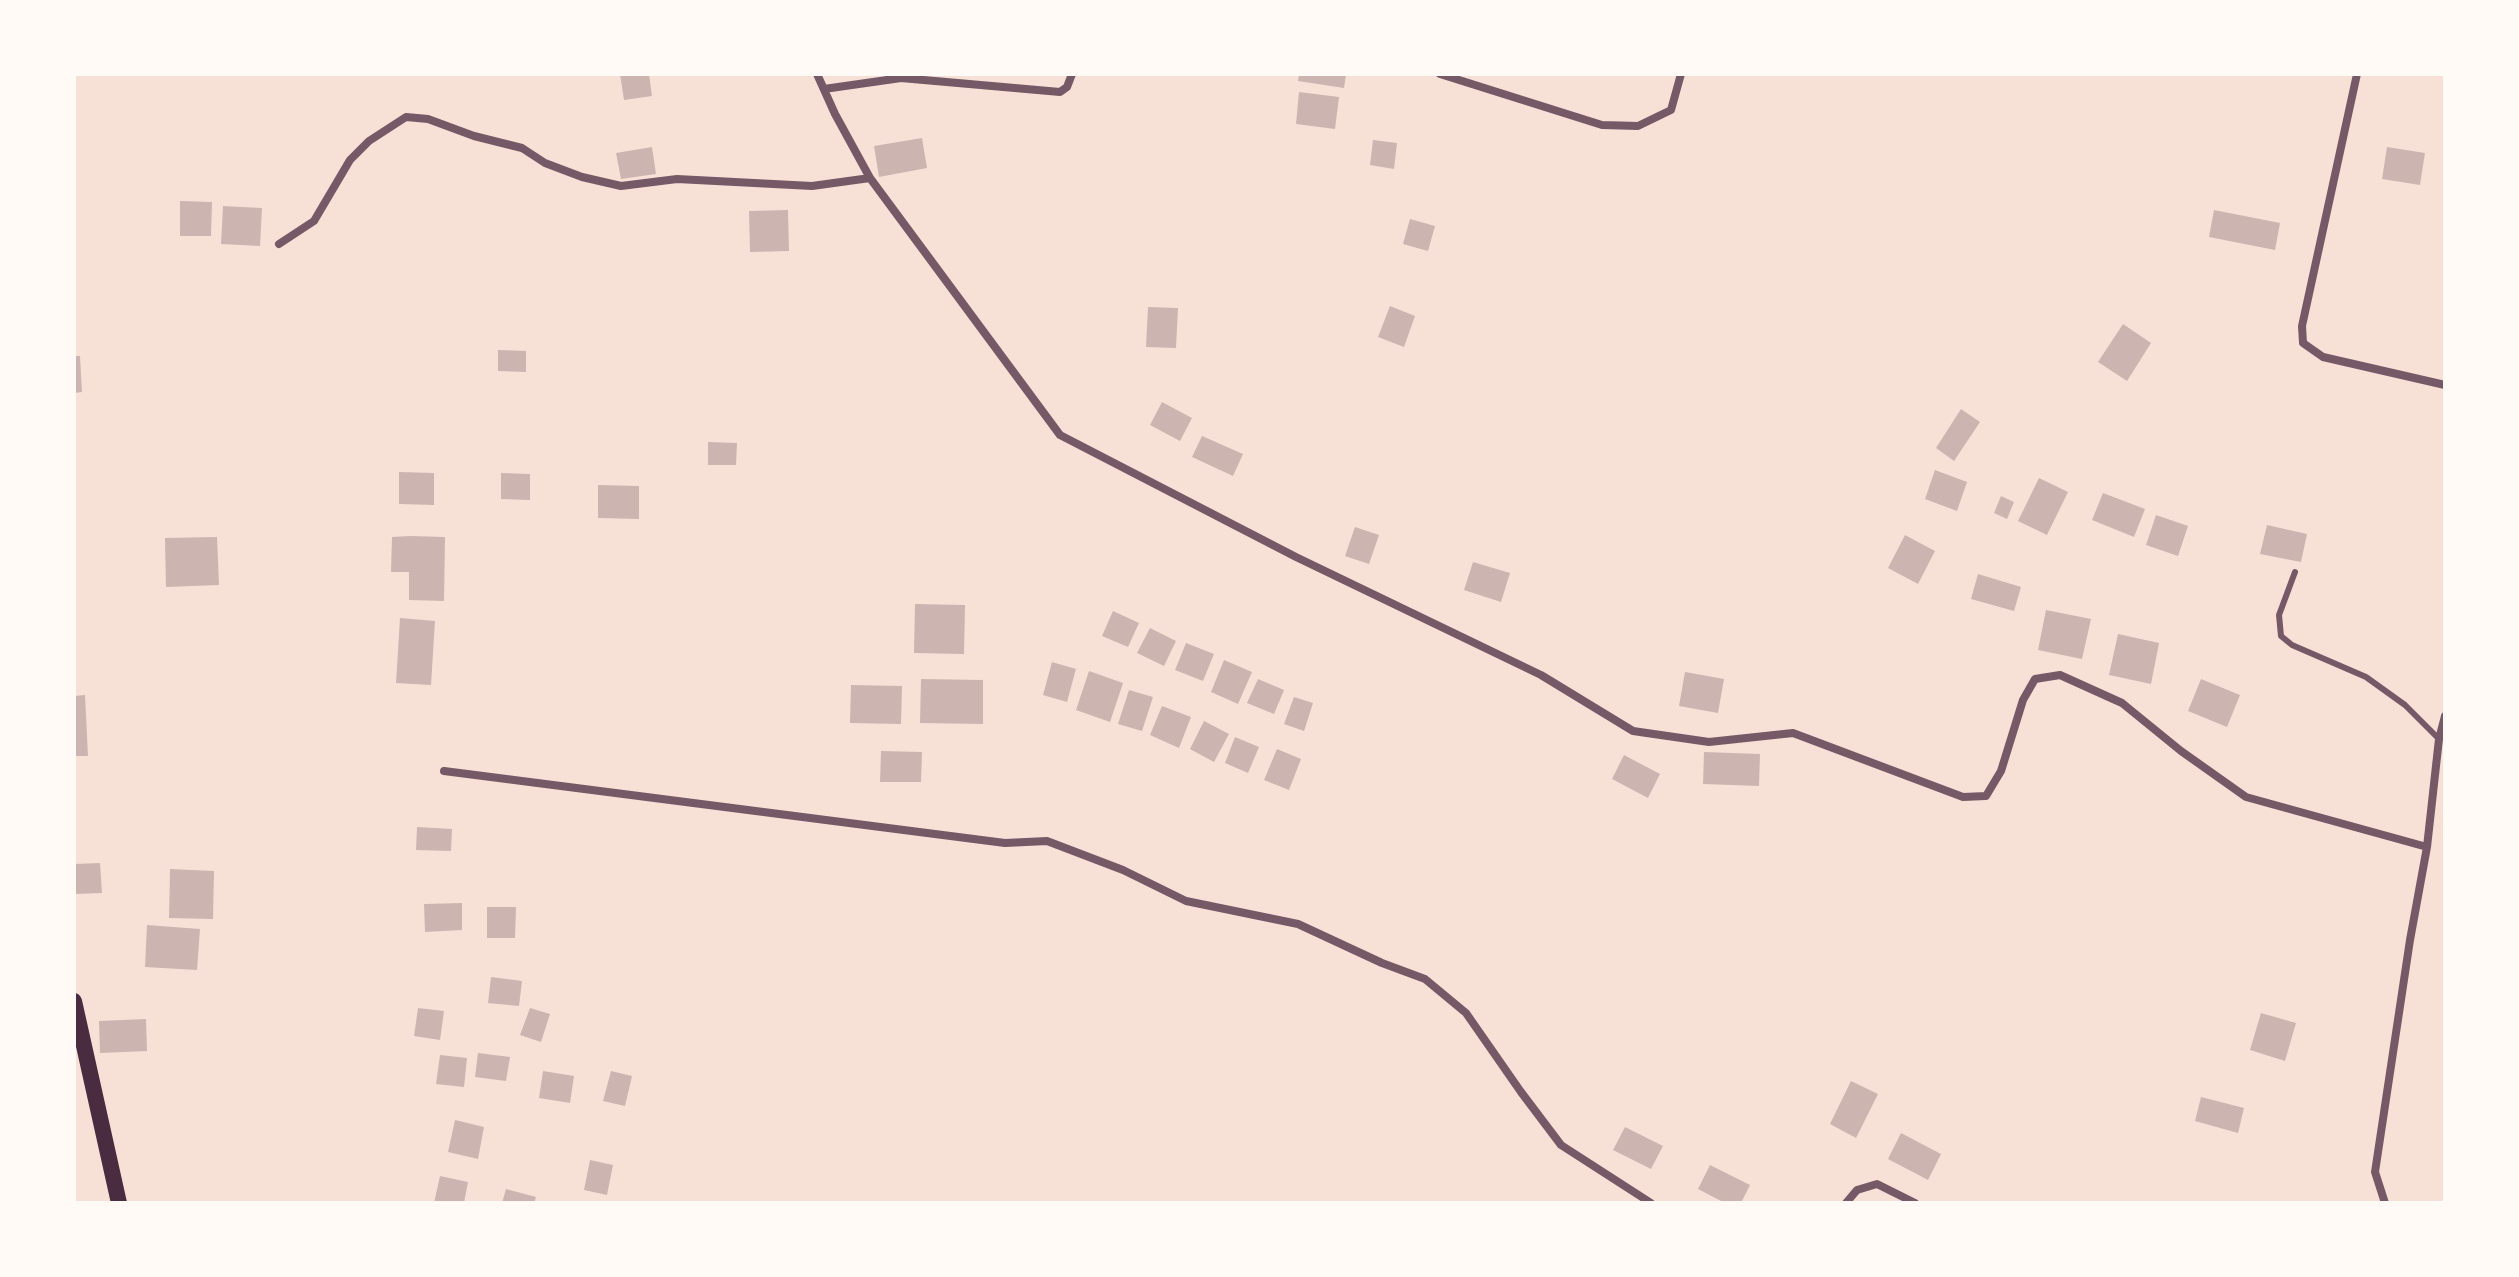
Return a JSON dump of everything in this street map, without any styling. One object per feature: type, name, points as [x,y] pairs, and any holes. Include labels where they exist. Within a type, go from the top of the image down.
[{"type":"main road","points":[[74,1001],[119,1203]]},
{"type":"street","points":[[817,74],[870,178],[1060,435],[1296,557],[1541,675],[1633,731],[1709,742],[1793,733],[1963,797],[1986,796],[2001,771],[2023,700],[2035,679],[2060,675],[2122,703],[2181,751],[2246,797],[2427,847]]},
{"type":"street","points":[[824,89],[901,78],[1060,92],[1067,87],[1072,74]]},
{"type":"street","points":[[1440,74],[1602,125],[1638,126],[1671,110],[1681,74]]},
{"type":"street","points":[[2357,74],[2302,326],[2303,343],[2323,357],[2445,385]]},
{"type":"street","points":[[279,244],[314,221],[350,160],[369,141],[406,117],[428,119],[474,136],[522,148],[545,163],[582,177],[621,186],[677,179],[812,186],[870,178]]},
{"type":"street","points":[[2385,1203],[2375,1172],[2445,716]]},
{"type":"street","points":[[444,771],[1005,843],[1047,841],[1123,870],[1186,901],[1298,924],[1382,963],[1425,979],[1466,1013],[1561,1145],[1651,1203]]},
{"type":"street","points":[[1846,1203],[1857,1190],[1877,1184],[1915,1203]]},
{"type":"lane","points":[[2295,572],[2279,615],[2281,636],[2292,645],[2366,677],[2405,705],[2442,740]]},
{"type":"building","points":[[620,74],[649,74],[652,96],[624,100]]},
{"type":"building","points":[[1299,74],[1346,74],[1344,88],[1298,81]]},
{"type":"building","points":[[1299,92],[1339,97],[1335,129],[1296,124]]},
{"type":"building","points":[[922,138],[927,168],[879,177],[874,146]]},
{"type":"building","points":[[1373,140],[1397,143],[1394,169],[1370,165]]},
{"type":"building","points":[[652,147],[656,174],[621,179],[616,153]]},
{"type":"building","points":[[2387,147],[2425,153],[2420,185],[2382,179]]},
{"type":"building","points":[[180,201],[212,202],[211,236],[180,236]]},
{"type":"building","points":[[223,206],[262,208],[260,246],[221,244]]},
{"type":"building","points":[[788,210],[789,251],[750,252],[749,211]]},
{"type":"building","points":[[2214,210],[2280,223],[2275,250],[2209,237]]},
{"type":"building","points":[[1410,219],[1435,226],[1428,251],[1403,244]]},
{"type":"building","points":[[1390,306],[1415,316],[1404,347],[1378,337]]},
{"type":"building","points":[[1148,307],[1178,308],[1176,348],[1146,347]]},
{"type":"building","points":[[2123,324],[2151,343],[2127,381],[2098,362]]},
{"type":"building","points":[[498,350],[526,351],[526,372],[498,371]]},
{"type":"building","points":[[74,356],[80,356],[82,392],[74,393]]},
{"type":"building","points":[[1162,402],[1192,418],[1180,441],[1150,425]]},
{"type":"building","points":[[1961,409],[1980,422],[1954,461],[1936,448]]},
{"type":"building","points":[[1202,436],[1243,454],[1233,476],[1192,457]]},
{"type":"building","points":[[708,442],[737,443],[736,465],[708,465]]},
{"type":"building","points":[[1935,470],[1967,482],[1957,511],[1925,499]]},
{"type":"building","points":[[399,472],[434,473],[434,505],[399,504]]},
{"type":"building","points":[[501,473],[530,474],[530,500],[501,499]]},
{"type":"building","points":[[2039,478],[2068,492],[2047,535],[2018,521]]},
{"type":"building","points":[[598,485],[639,486],[639,519],[598,518]]},
{"type":"building","points":[[2103,493],[2145,509],[2134,537],[2092,520]]},
{"type":"building","points":[[2001,496],[2014,502],[2007,519],[1994,513]]},
{"type":"building","points":[[2156,515],[2188,526],[2178,556],[2146,545]]},
{"type":"building","points":[[2267,525],[2307,534],[2301,562],[2260,554]]},
{"type":"building","points":[[1355,527],[1379,535],[1369,564],[1345,556]]},
{"type":"building","points":[[1905,535],[1935,551],[1918,584],[1888,568]]},
{"type":"building","points":[[217,537],[219,585],[166,587],[165,538]]},
{"type":"building","points":[[392,537],[445,537],[444,601],[409,600],[409,572],[391,572]]},
{"type":"building","points":[[1473,562],[1510,573],[1501,602],[1464,590]]},
{"type":"building","points":[[1978,574],[2021,587],[2014,611],[1971,599]]},
{"type":"building","points":[[915,604],[965,605],[964,654],[914,653]]},
{"type":"building","points":[[2046,610],[2091,619],[2082,659],[2038,650]]},
{"type":"building","points":[[1113,611],[1139,623],[1128,647],[1102,636]]},
{"type":"building","points":[[400,618],[435,621],[431,685],[396,683]]},
{"type":"building","points":[[1150,628],[1176,641],[1164,666],[1137,653]]},
{"type":"building","points":[[2118,634],[2159,643],[2151,684],[2109,675]]},
{"type":"building","points":[[1186,643],[1214,654],[1203,681],[1175,670]]},
{"type":"building","points":[[1224,660],[1252,672],[1238,704],[1211,692]]},
{"type":"building","points":[[1052,662],[1076,669],[1067,702],[1043,695]]},
{"type":"building","points":[[1089,671],[1123,683],[1110,722],[1076,710]]},
{"type":"building","points":[[1685,672],[1724,679],[1718,713],[1679,706]]},
{"type":"building","points":[[921,679],[983,680],[983,724],[920,723]]},
{"type":"building","points":[[1258,679],[1284,690],[1274,714],[1247,703]]},
{"type":"building","points":[[2201,679],[2240,695],[2227,727],[2188,711]]},
{"type":"building","points":[[851,685],[902,686],[901,724],[850,723]]},
{"type":"building","points":[[1129,690],[1153,697],[1142,731],[1118,724]]},
{"type":"building","points":[[85,695],[88,756],[74,756],[74,696]]},
{"type":"building","points":[[1294,697],[1313,703],[1304,731],[1284,724]]},
{"type":"building","points":[[1162,706],[1191,717],[1179,748],[1150,735]]},
{"type":"building","points":[[1204,721],[1229,734],[1214,762],[1190,749]]},
{"type":"building","points":[[1235,737],[1259,747],[1248,773],[1225,763]]},
{"type":"building","points":[[1277,749],[1301,759],[1289,790],[1264,780]]},
{"type":"building","points":[[881,751],[922,752],[921,782],[880,782]]},
{"type":"building","points":[[1704,752],[1760,754],[1759,786],[1703,784]]},
{"type":"building","points":[[1624,755],[1660,774],[1648,798],[1612,779]]},
{"type":"building","points":[[417,827],[452,829],[451,851],[416,850]]},
{"type":"building","points":[[100,863],[102,893],[74,894],[74,864]]},
{"type":"building","points":[[170,869],[214,871],[213,919],[169,918]]},
{"type":"building","points":[[462,903],[462,930],[425,932],[424,904]]},
{"type":"building","points":[[487,907],[516,907],[515,938],[487,938]]},
{"type":"building","points":[[147,925],[200,929],[197,970],[145,967]]},
{"type":"building","points":[[491,977],[522,981],[519,1006],[488,1003]]},
{"type":"building","points":[[418,1008],[444,1011],[440,1040],[414,1036]]},
{"type":"building","points":[[530,1008],[550,1014],[541,1042],[520,1035]]},
{"type":"building","points":[[2261,1013],[2296,1023],[2285,1061],[2250,1050]]},
{"type":"building","points":[[146,1019],[147,1051],[100,1053],[99,1021]]},
{"type":"building","points":[[478,1053],[510,1057],[506,1081],[475,1077]]},
{"type":"building","points":[[440,1055],[467,1058],[464,1087],[436,1084]]},
{"type":"building","points":[[543,1071],[574,1076],[570,1103],[539,1098]]},
{"type":"building","points":[[611,1071],[632,1076],[625,1106],[603,1101]]},
{"type":"building","points":[[1851,1081],[1878,1094],[1856,1138],[1830,1124]]},
{"type":"building","points":[[2201,1097],[2244,1108],[2238,1133],[2195,1121]]},
{"type":"building","points":[[455,1120],[484,1127],[478,1159],[448,1152]]},
{"type":"building","points":[[1625,1127],[1663,1146],[1651,1169],[1613,1150]]},
{"type":"building","points":[[1901,1133],[1941,1154],[1928,1180],[1888,1159]]},
{"type":"building","points":[[590,1160],[613,1165],[607,1195],[584,1190]]},
{"type":"building","points":[[1710,1165],[1750,1185],[1741,1203],[1725,1203],[1698,1189]]},
{"type":"building","points":[[440,1176],[468,1182],[464,1203],[434,1203]]},
{"type":"building","points":[[506,1189],[536,1197],[534,1203],[502,1203]]}]
